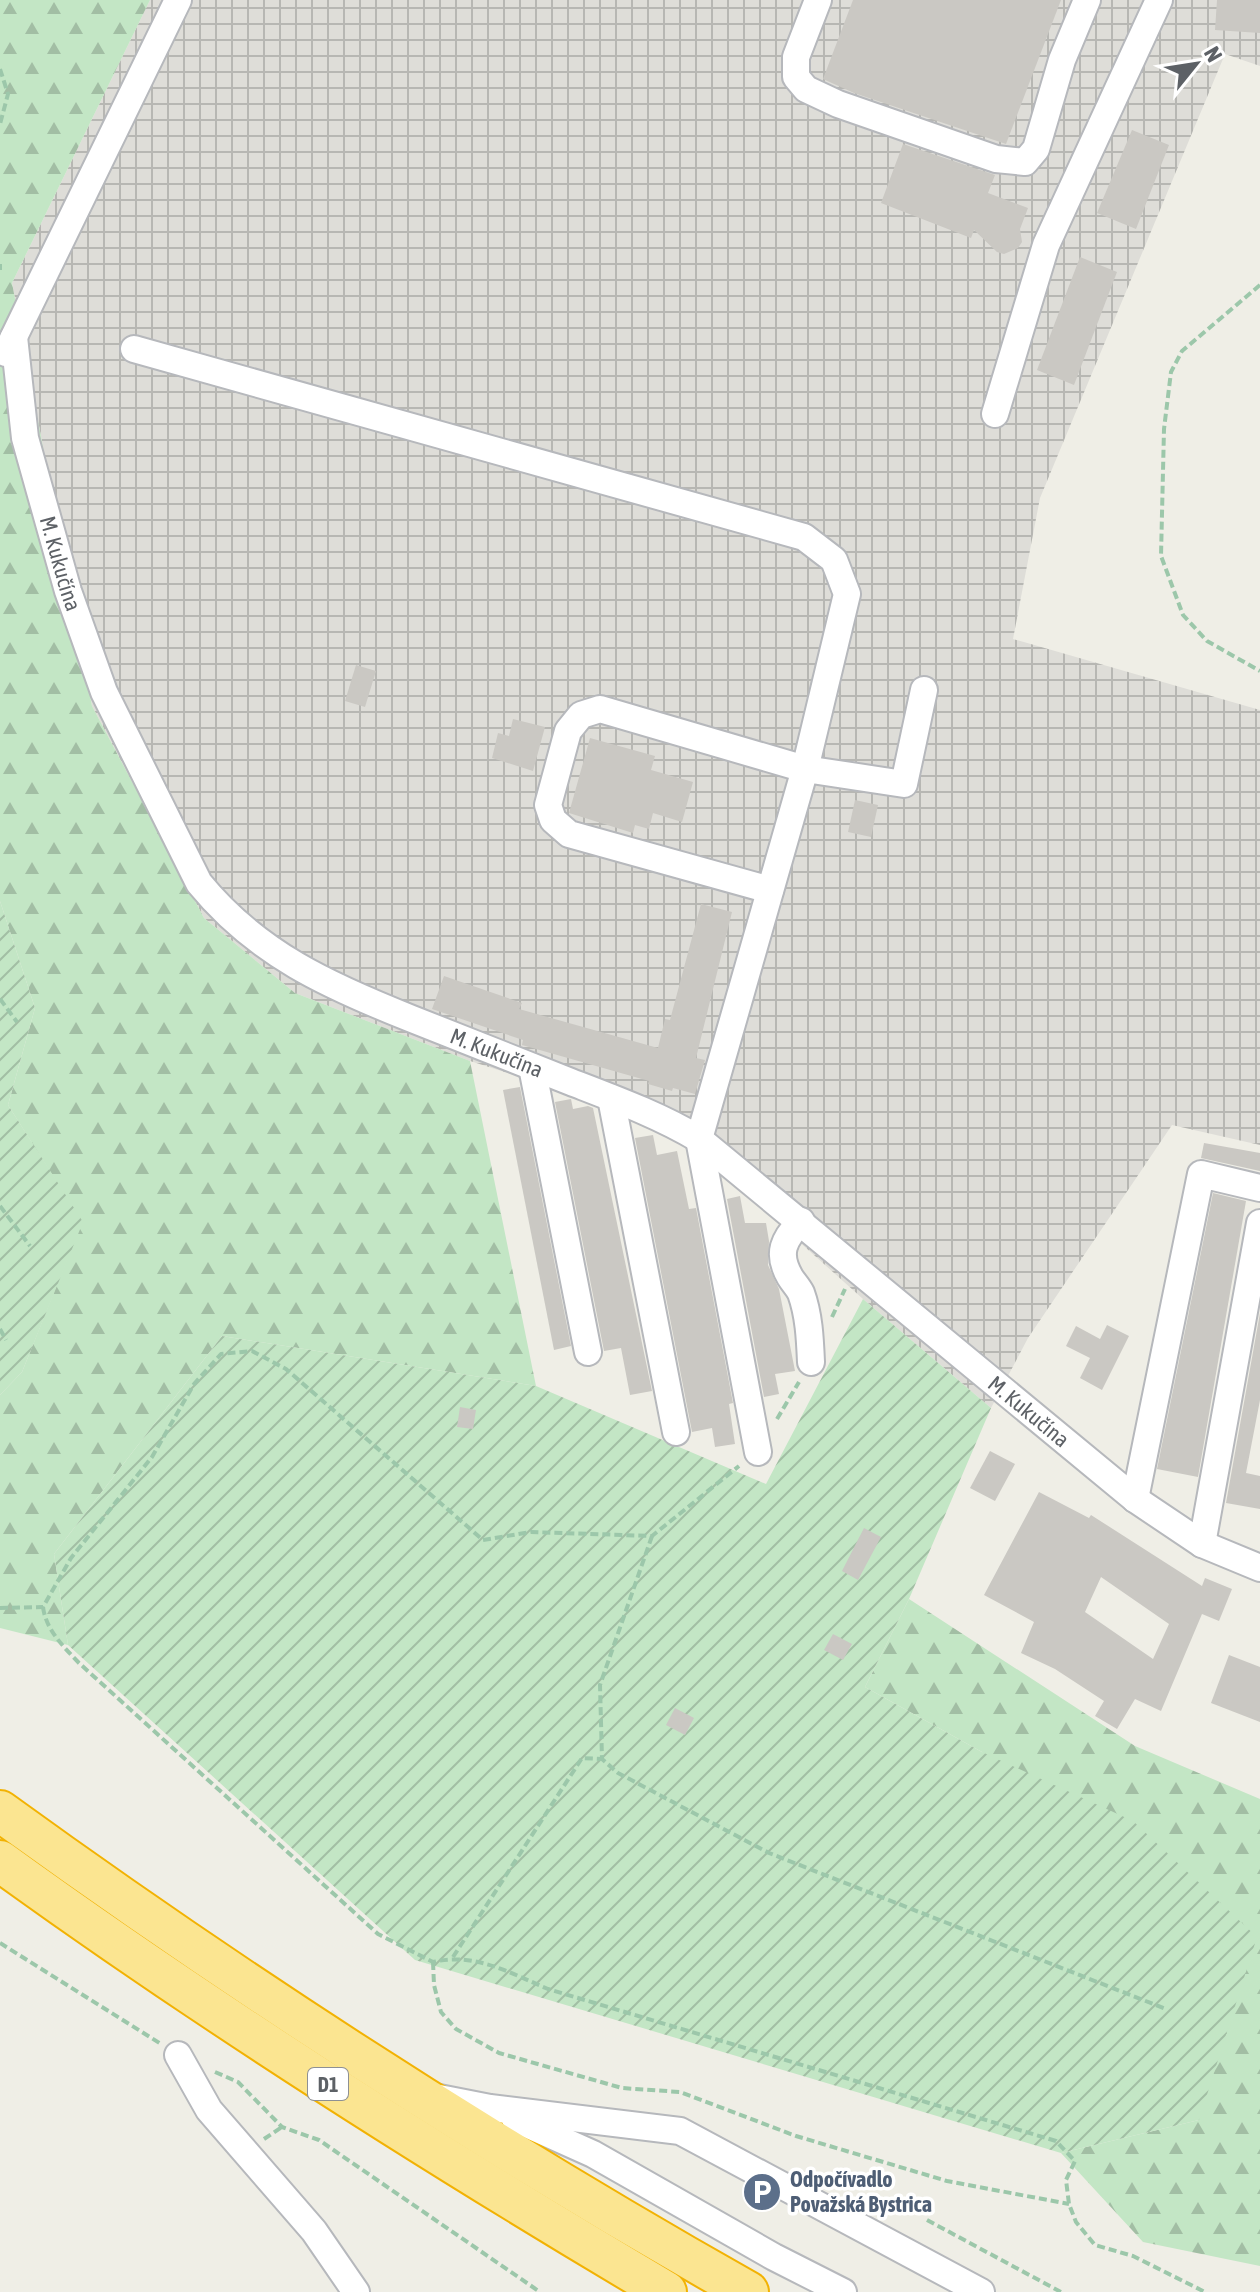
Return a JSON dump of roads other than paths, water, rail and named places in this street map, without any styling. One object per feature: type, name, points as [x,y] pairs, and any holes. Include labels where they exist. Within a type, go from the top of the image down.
[{"type":"highway","name":"D1","points":[[0,1811],[208,1957],[419,2095],[544,2174],[748,2292]]},
{"type":"highway","name":"D1","points":[[0,1861],[186,1990],[397,2129],[666,2292]]},
{"type":"street","points":[[0,365],[7,336],[178,0]]},
{"type":"street","points":[[818,0],[796,57],[796,77],[806,89],[864,113],[996,159],[1018,163],[1030,159],[1036,149],[1062,60],[1087,0]]},
{"type":"street","points":[[995,414],[1046,245],[1159,0]]},
{"type":"street","name":"M. Kukučína","points":[[7,336],[25,438],[68,591],[104,692],[199,883],[242,927],[288,963],[381,1007],[611,1098],[678,1126],[699,1139],[1135,1499],[1202,1544],[1260,1568]]},
{"type":"street","points":[[134,349],[804,537],[834,560],[847,594],[805,769],[699,1139],[758,1452]]},
{"type":"street","points":[[770,890],[569,834],[553,820],[548,805],[568,731],[581,715],[600,709],[805,769],[904,784],[924,690]]},
{"type":"street","points":[[532,1067],[588,1352]]},
{"type":"street","points":[[611,1098],[676,1432]]},
{"type":"street","points":[[1135,1499],[1201,1174],[1260,1188]]},
{"type":"street","points":[[801,1221],[785,1239],[783,1254],[788,1274],[800,1291],[809,1326],[811,1362]]},
{"type":"street","points":[[1202,1544],[1260,1223]]},
{"type":"street","points":[[178,2055],[209,2110],[314,2231],[356,2292]]},
{"type":"street","points":[[419,2095],[490,2108],[680,2131],[981,2292]]},
{"type":"street","points":[[490,2108],[593,2154],[774,2257],[843,2292]]},
{"type":"place","name":"Odpočívadlo Považská Bystrica","points":[[762,2192]]}]
